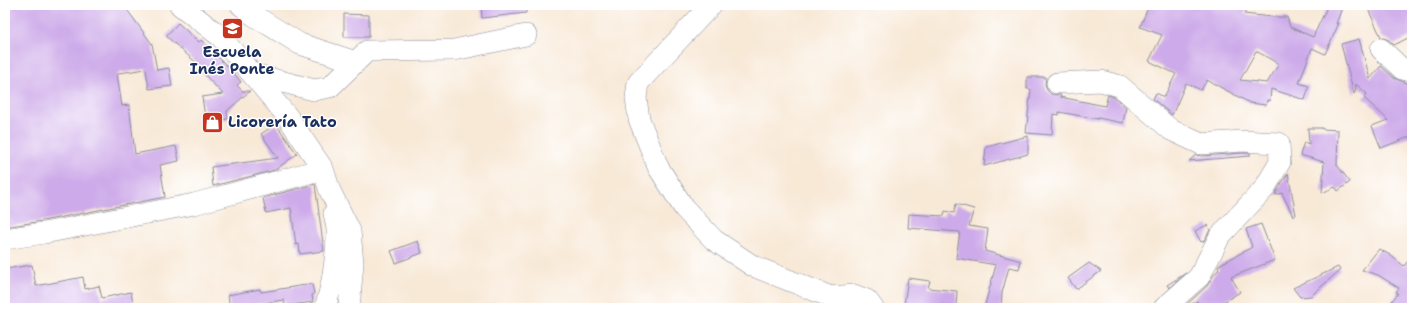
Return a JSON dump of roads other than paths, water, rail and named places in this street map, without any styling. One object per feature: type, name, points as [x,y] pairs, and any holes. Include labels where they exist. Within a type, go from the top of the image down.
[{"type":"street","points":[[180,5],[198,13],[221,37],[287,116],[323,169],[330,190],[350,231],[353,263],[349,308]]},
{"type":"street","points":[[241,5],[253,15],[300,44],[356,62]]},
{"type":"street","points":[[711,5],[638,83],[636,98],[639,120],[658,167],[684,208],[704,230],[714,240],[746,262],[831,297],[854,295],[867,300],[873,308]]},
{"type":"street","points":[[252,74],[314,90],[330,87],[367,51],[454,50],[526,34]]},
{"type":"street","points":[[1381,49],[1402,69],[1412,71]]},
{"type":"street","points":[[1057,83],[1101,81],[1120,86],[1171,130],[1201,144],[1242,141],[1279,143],[1280,162],[1264,189],[1220,236],[1199,277],[1164,308]]},
{"type":"street","points":[[5,239],[44,233],[194,204],[323,169]]},
{"type":"street","points":[[325,308],[332,272],[337,230],[330,190]]},
{"type":"place","name":"Escuela Inés Ponte","points":[[232,29]]},
{"type":"place","name":"Licorería Tato","points":[[212,122]]}]
